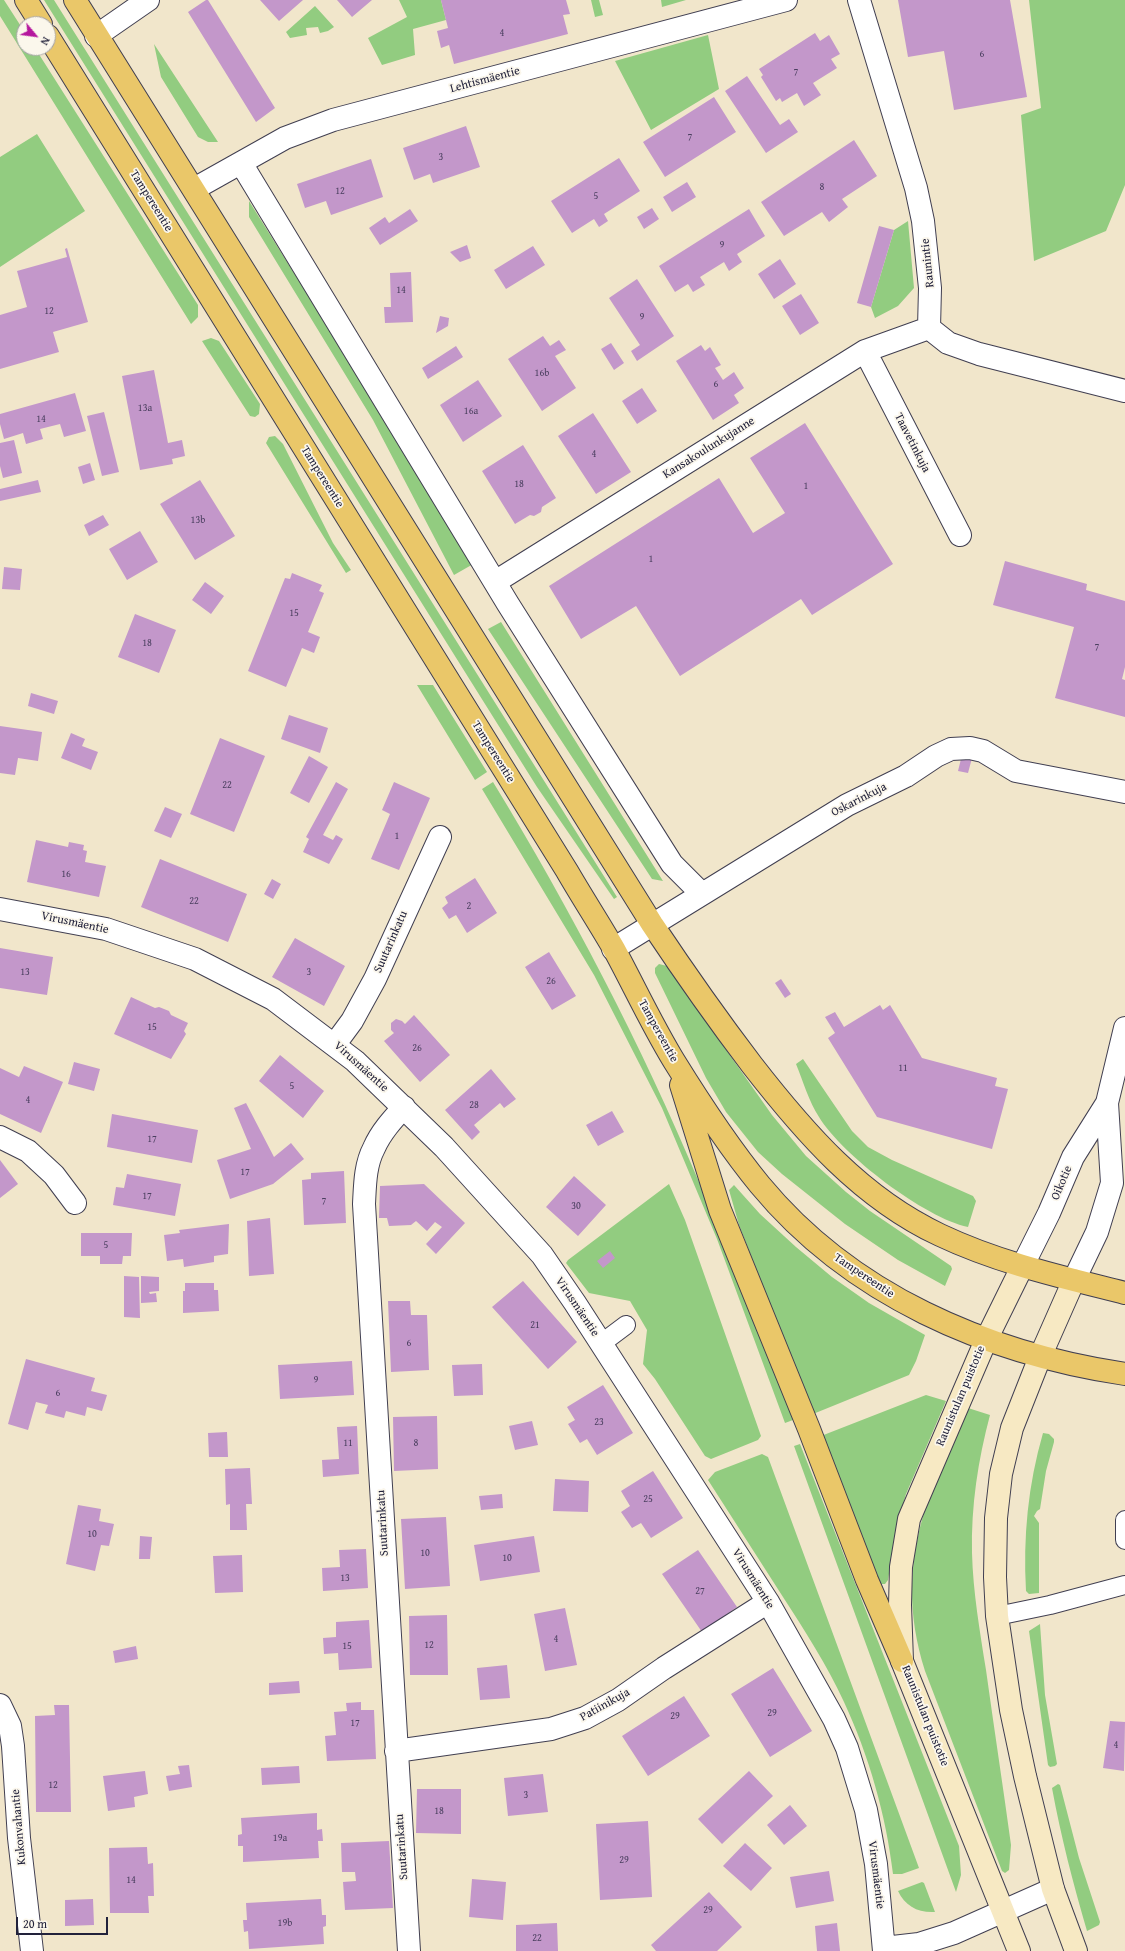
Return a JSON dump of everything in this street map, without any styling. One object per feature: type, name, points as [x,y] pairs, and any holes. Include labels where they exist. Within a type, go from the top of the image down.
[{"type":"highway","points":[[26,0],[36,16]]},
{"type":"highway","points":[[75,0],[96,36],[194,189],[652,924],[710,1010],[809,1136],[840,1167],[884,1202],[928,1229],[972,1249],[1022,1267],[1125,1293]]},
{"type":"highway","name":"Tampereentie","points":[[56,49],[567,871],[613,949],[674,1060],[726,1140],[760,1185],[803,1231],[844,1264],[887,1293],[927,1314],[986,1340],[1040,1357],[1125,1374]]},
{"type":"highway","points":[[674,1060],[720,1210],[809,1429],[867,1580],[902,1661]]},
{"type":"main road","name":"Raunistulan puistotie","points":[[1019,1951],[902,1661],[900,1580],[909,1519],[986,1340],[1022,1267]]},
{"type":"main road","points":[[1074,1280],[1040,1357],[1012,1428],[1001,1474],[996,1518],[997,1616],[1011,1710],[1025,1776],[1053,1889],[1076,1951]]},
{"type":"street","points":[[96,36],[148,0]]},
{"type":"street","name":"Lehtismäentie","points":[[194,189],[285,138],[333,120],[786,0]]},
{"type":"street","name":"Raunintie","points":[[859,0],[916,188],[923,221],[930,288],[929,328]]},
{"type":"street","points":[[242,162],[495,582],[672,864],[701,893]]},
{"type":"street","points":[[929,328],[948,343],[979,354],[1125,391]]},
{"type":"street","name":"Kansakoulunkujanne","points":[[495,582],[865,351],[929,328]]},
{"type":"street","name":"Taavetinkuja","points":[[865,351],[960,534]]},
{"type":"street","name":"Oskarinkuja","points":[[613,949],[701,893],[847,805],[906,776],[936,756],[951,749],[970,748],[982,751],[1016,771],[1125,792]]},
{"type":"street","name":"Suutarinkatu","points":[[335,1044],[352,1021],[375,979],[440,836]]},
{"type":"street","name":"Virusmäentie","points":[[0,909],[106,929],[194,959],[262,993],[335,1044],[355,1061],[457,1160],[542,1255],[602,1343],[768,1602],[834,1719],[847,1748],[866,1810],[876,1864],[884,1950]]},
{"type":"street","name":"Oikotie","points":[[1074,1280],[1097,1232],[1112,1183],[1107,1103],[1125,1028]]},
{"type":"street","name":"Oikotie","points":[[1022,1267],[1049,1213],[1073,1157],[1107,1103]]},
{"type":"street","name":"Suutarinkatu","points":[[404,1107],[386,1128],[373,1148],[366,1173],[364,1204],[409,1951]]},
{"type":"street","points":[[0,1137],[28,1151],[54,1174],[75,1203]]},
{"type":"street","name":"Patiinikuja","points":[[396,1751],[551,1729],[585,1718],[618,1700],[664,1668],[768,1602]]},
{"type":"street","name":"Kukonvahantie","points":[[0,1705],[10,1726],[13,1746],[19,1838],[32,1951]]},
{"type":"street","points":[[884,1950],[919,1944],[954,1934],[1053,1889]]},
{"type":"lane","points":[[602,1343],[626,1325]]},
{"type":"lane","points":[[1125,1520],[1125,1540]]},
{"type":"lane","points":[[997,1616],[1050,1605],[1125,1585]]},
{"type":"green space","points":[[0,0],[4,0],[16,19],[16,42],[0,16]]},
{"type":"green space","points":[[44,0],[54,0],[617,897],[614,899],[537,787],[56,19],[56,16],[54,16]]},
{"type":"green space","points":[[399,0],[441,0],[446,20],[413,29],[415,55],[382,65],[368,38],[407,17]]},
{"type":"green space","points":[[591,0],[599,0],[603,15],[595,17]]},
{"type":"green space","points":[[661,0],[686,0],[662,7]]},
{"type":"green space","points":[[1029,0],[1125,0],[1125,185],[1106,231],[1034,261],[1021,115],[1041,108]]},
{"type":"green space","points":[[315,6],[334,27],[328,31],[320,33],[318,27],[306,28],[307,35],[290,38],[286,32]]},
{"type":"green space","points":[[708,35],[719,89],[651,130],[615,61]]},
{"type":"green space","points":[[154,44],[218,142],[208,142],[198,137],[161,77]]},
{"type":"green space","points":[[25,56],[40,56],[198,305],[198,317],[191,324]]},
{"type":"green space","points":[[37,134],[85,211],[0,267],[0,157]]},
{"type":"green space","points":[[249,201],[475,563],[454,575],[373,420],[249,217]]},
{"type":"green space","points":[[908,221],[914,288],[898,306],[875,318],[871,307],[894,230]]},
{"type":"green space","points":[[211,338],[219,341],[260,404],[259,414],[255,417],[250,416],[202,341]]},
{"type":"green space","points":[[275,436],[283,444],[333,543],[351,570],[346,573],[266,443],[269,437]]},
{"type":"green space","points":[[501,622],[663,881],[652,879],[488,629]]},
{"type":"green space","points":[[417,685],[433,685],[487,772],[475,780]]},
{"type":"green space","points":[[493,782],[550,879],[604,978],[677,1130],[735,1271],[793,1420],[785,1423],[717,1239],[662,1108],[594,975],[482,789]]},
{"type":"green space","points":[[659,964],[667,966],[772,1115],[806,1156],[846,1192],[870,1211],[951,1266],[952,1269],[945,1286],[898,1260],[845,1224],[782,1174],[758,1152],[726,1112],[706,1078],[655,973],[655,968]]},
{"type":"green space","points":[[803,1059],[852,1131],[868,1147],[892,1160],[973,1196],[976,1201],[968,1227],[950,1221],[908,1198],[886,1183],[846,1149],[830,1132],[812,1105],[796,1064]]},
{"type":"green space","points":[[669,1184],[685,1220],[761,1436],[758,1440],[711,1459],[705,1456],[655,1379],[643,1364],[647,1330],[630,1301],[589,1293],[566,1263]]},
{"type":"green space","points":[[734,1185],[760,1214],[832,1277],[869,1303],[925,1335],[916,1361],[909,1375],[813,1414],[739,1225],[729,1190]]},
{"type":"green space","points":[[926,1395],[946,1401],[906,1494],[897,1526],[888,1580],[885,1584],[881,1584],[821,1436]]},
{"type":"green space","points":[[968,1408],[990,1415],[976,1483],[972,1553],[977,1612],[1011,1845],[1009,1870],[1005,1873],[1002,1871],[925,1671],[919,1650],[913,1609],[913,1568],[920,1527],[926,1506]]},
{"type":"green space","points":[[1043,1433],[1049,1434],[1054,1439],[1054,1442],[1046,1471],[1040,1509],[1034,1516],[1039,1523],[1039,1593],[1029,1594],[1026,1591],[1025,1571],[1026,1531],[1030,1492]]},
{"type":"green space","points":[[800,1444],[959,1846],[961,1875],[956,1892],[794,1446]]},
{"type":"green space","points":[[762,1454],[768,1457],[919,1868],[902,1874],[893,1874],[886,1830],[875,1786],[861,1743],[844,1702],[823,1661],[708,1480],[715,1472]]},
{"type":"green space","points":[[1040,1624],[1045,1695],[1057,1764],[1050,1767],[1048,1765],[1029,1631]]},
{"type":"green space","points":[[1058,1784],[1060,1785],[1079,1858],[1100,1922],[1099,1925],[1087,1931],[1068,1860],[1052,1788]]},
{"type":"green space","points":[[922,1882],[924,1883],[935,1912],[913,1908],[904,1901],[898,1891]]},
{"type":"building","points":[[208,0],[275,108],[256,122],[188,12]]},
{"type":"building","points":[[260,0],[303,0],[279,21]]},
{"type":"building","points":[[337,0],[372,0],[352,17]]},
{"type":"building","points":[[441,0],[566,0],[570,14],[563,15],[568,34],[454,64],[449,45],[441,48],[437,31],[448,28]]},
{"type":"building","points":[[898,0],[1010,0],[1027,97],[954,110],[944,51],[908,57]]},
{"type":"building","points":[[815,33],[820,41],[829,35],[840,54],[831,59],[837,68],[813,83],[821,95],[804,106],[797,93],[782,102],[780,98],[776,101],[761,77],[763,75],[759,69]]},
{"type":"building","points":[[747,76],[780,125],[789,119],[798,132],[766,153],[725,91]]},
{"type":"building","points":[[714,97],[736,132],[665,177],[643,142]]},
{"type":"building","points":[[466,126],[480,167],[433,183],[430,174],[414,180],[403,148]]},
{"type":"building","points":[[854,140],[877,176],[842,199],[848,207],[829,222],[822,212],[784,236],[761,202]]},
{"type":"building","points":[[619,158],[640,191],[604,214],[608,221],[599,227],[594,219],[572,233],[551,201]]},
{"type":"building","points":[[371,159],[383,197],[331,215],[326,201],[305,208],[297,184]]},
{"type":"building","points":[[687,182],[696,197],[672,212],[663,197]]},
{"type":"building","points":[[652,208],[659,219],[644,229],[637,217]]},
{"type":"building","points":[[410,209],[418,221],[380,245],[369,228],[385,217],[389,223]]},
{"type":"building","points":[[749,209],[765,236],[737,254],[742,262],[729,271],[724,262],[700,277],[705,285],[693,292],[688,284],[675,292],[659,266]]},
{"type":"building","points":[[879,226],[894,230],[871,307],[857,303]]},
{"type":"building","points":[[467,245],[471,258],[460,262],[450,252]]},
{"type":"building","points":[[533,246],[545,265],[506,289],[494,270]]},
{"type":"building","points":[[67,248],[88,322],[53,332],[59,352],[0,369],[0,315],[27,307],[17,271],[67,257],[65,249]]},
{"type":"building","points":[[780,259],[796,284],[774,299],[758,274]]},
{"type":"building","points":[[411,272],[413,322],[385,323],[384,307],[391,307],[390,273]]},
{"type":"building","points":[[637,279],[674,336],[637,361],[631,351],[640,345],[609,298]]},
{"type":"building","points":[[801,294],[819,323],[800,335],[782,306]]},
{"type":"building","points":[[440,316],[449,318],[448,326],[436,333]]},
{"type":"building","points":[[543,336],[550,346],[559,340],[566,350],[555,356],[576,388],[542,411],[508,359]]},
{"type":"building","points":[[611,343],[624,363],[614,370],[601,349]]},
{"type":"building","points":[[701,345],[705,351],[710,347],[721,365],[715,368],[723,380],[734,372],[744,388],[734,395],[739,403],[713,420],[676,361]]},
{"type":"building","points":[[456,346],[463,357],[428,379],[422,368]]},
{"type":"building","points":[[154,370],[168,443],[182,440],[185,456],[172,459],[173,464],[140,470],[122,376]]},
{"type":"building","points":[[478,380],[502,416],[463,442],[440,405]]},
{"type":"building","points":[[642,388],[657,411],[637,424],[622,401]]},
{"type":"building","points":[[75,393],[86,431],[64,437],[60,424],[40,429],[43,439],[26,444],[23,433],[4,439],[0,424],[0,414]]},
{"type":"building","points":[[104,412],[119,472],[102,476],[87,416]]},
{"type":"building","points":[[593,413],[631,472],[596,494],[558,436]]},
{"type":"building","points":[[805,423],[893,564],[812,615],[801,599],[680,676],[636,606],[581,639],[549,586],[719,478],[753,533],[785,513],[750,458]]},
{"type":"building","points":[[14,440],[22,473],[3,478],[0,466],[0,443]]},
{"type":"building","points":[[523,445],[556,498],[542,507],[541,512],[534,516],[530,515],[515,524],[482,471]]},
{"type":"building","points":[[90,463],[95,480],[83,484],[78,467]]},
{"type":"building","points":[[38,480],[41,492],[0,501],[0,489]]},
{"type":"building","points":[[200,480],[235,536],[195,560],[160,504]]},
{"type":"building","points":[[103,515],[109,525],[89,536],[84,525]]},
{"type":"building","points":[[140,531],[158,562],[127,580],[109,549]]},
{"type":"building","points":[[1005,561],[1087,584],[1086,590],[1125,601],[1125,667],[1122,679],[1125,680],[1125,717],[1055,698],[1074,627],[993,605]]},
{"type":"building","points":[[4,567],[22,569],[20,590],[2,589]]},
{"type":"building","points":[[292,573],[322,585],[319,591],[324,593],[308,632],[320,637],[314,653],[302,648],[286,687],[248,671],[285,578],[290,579]]},
{"type":"building","points":[[205,582],[224,596],[211,614],[192,600]]},
{"type":"building","points":[[135,614],[176,630],[159,673],[118,657]]},
{"type":"building","points":[[31,693],[58,701],[54,714],[28,706]]},
{"type":"building","points":[[289,715],[328,728],[320,753],[281,739]]},
{"type":"building","points":[[0,726],[42,732],[38,761],[18,758],[15,775],[0,773]]},
{"type":"building","points":[[71,733],[85,739],[82,746],[98,752],[91,770],[61,758]]},
{"type":"building","points":[[220,738],[265,756],[234,832],[190,814]]},
{"type":"building","points":[[962,755],[972,758],[968,773],[958,771]]},
{"type":"building","points":[[309,756],[328,767],[309,803],[290,793]]},
{"type":"building","points":[[336,782],[348,789],[323,835],[333,840],[336,835],[343,839],[329,864],[303,852],[309,839],[306,837]]},
{"type":"building","points":[[394,782],[430,798],[399,870],[371,859],[390,814],[382,810]]},
{"type":"building","points":[[165,807],[182,814],[171,838],[154,831]]},
{"type":"building","points":[[36,840],[68,847],[69,842],[84,845],[83,850],[87,851],[85,862],[106,866],[99,897],[27,882]]},
{"type":"building","points":[[160,859],[247,894],[228,942],[141,907]]},
{"type":"building","points":[[475,878],[497,913],[467,933],[456,915],[449,919],[442,908],[448,903],[445,897]]},
{"type":"building","points":[[272,879],[281,884],[273,899],[264,894]]},
{"type":"building","points":[[295,938],[345,966],[324,1006],[272,977]]},
{"type":"building","points":[[0,948],[53,957],[47,995],[0,988]]},
{"type":"building","points":[[549,952],[576,996],[552,1010],[525,967]]},
{"type":"building","points":[[781,979],[791,994],[785,998],[775,983]]},
{"type":"building","points":[[131,997],[155,1008],[159,1007],[169,1011],[171,1015],[188,1023],[184,1031],[186,1034],[171,1059],[114,1034]]},
{"type":"building","points":[[880,1005],[883,1010],[890,1005],[922,1058],[997,1078],[995,1086],[1008,1089],[992,1149],[877,1117],[828,1038],[835,1033],[825,1017],[835,1012],[844,1027]]},
{"type":"building","points":[[414,1015],[450,1055],[420,1082],[384,1041],[394,1033],[391,1030],[391,1023],[396,1019],[405,1024]]},
{"type":"building","points":[[280,1055],[324,1091],[303,1118],[259,1081]]},
{"type":"building","points":[[74,1062],[100,1069],[94,1091],[68,1084]]},
{"type":"building","points":[[24,1066],[63,1082],[41,1133],[0,1114],[0,1068],[19,1077]]},
{"type":"building","points":[[491,1069],[516,1099],[504,1108],[500,1103],[474,1125],[480,1132],[472,1140],[445,1110]]},
{"type":"building","points":[[246,1103],[274,1157],[291,1143],[304,1159],[273,1184],[230,1199],[217,1160],[251,1149],[234,1108]]},
{"type":"building","points":[[612,1111],[624,1132],[598,1146],[586,1125]]},
{"type":"building","points":[[112,1114],[198,1130],[192,1163],[107,1147]]},
{"type":"building","points":[[0,1160],[18,1184],[0,1198]]},
{"type":"building","points":[[344,1171],[346,1223],[304,1225],[302,1180],[311,1179],[311,1173]]},
{"type":"building","points":[[127,1174],[181,1184],[175,1216],[113,1205],[116,1187],[124,1188]]},
{"type":"building","points":[[574,1176],[606,1205],[578,1236],[546,1207]]},
{"type":"building","points":[[424,1184],[465,1223],[436,1254],[426,1244],[442,1227],[435,1222],[427,1231],[416,1221],[411,1225],[389,1226],[387,1218],[379,1218],[380,1186]]},
{"type":"building","points":[[270,1218],[274,1274],[249,1276],[247,1221]]},
{"type":"building","points":[[229,1224],[228,1254],[214,1256],[214,1262],[184,1267],[183,1259],[167,1261],[164,1235],[180,1233],[179,1230]]},
{"type":"building","points":[[81,1233],[132,1233],[131,1256],[123,1256],[122,1264],[100,1264],[100,1256],[81,1256]]},
{"type":"building","points":[[610,1251],[615,1258],[603,1268],[597,1261]]},
{"type":"building","points":[[124,1276],[139,1277],[140,1318],[124,1317]]},
{"type":"building","points":[[141,1276],[159,1277],[159,1291],[149,1292],[150,1294],[156,1293],[157,1302],[141,1303]]},
{"type":"building","points":[[523,1281],[577,1342],[548,1369],[492,1307]]},
{"type":"building","points":[[185,1283],[214,1283],[214,1290],[218,1290],[219,1311],[183,1313],[183,1291],[185,1291]]},
{"type":"building","points":[[388,1301],[410,1301],[411,1315],[427,1315],[429,1370],[391,1372]]},
{"type":"building","points":[[26,1359],[95,1378],[91,1391],[107,1395],[102,1411],[87,1407],[85,1416],[66,1411],[64,1418],[45,1413],[48,1405],[36,1402],[28,1430],[8,1424]]},
{"type":"building","points":[[352,1361],[354,1395],[280,1399],[278,1365]]},
{"type":"building","points":[[482,1364],[483,1395],[454,1396],[452,1365]]},
{"type":"building","points":[[603,1385],[633,1433],[597,1455],[587,1439],[580,1443],[568,1424],[575,1420],[567,1407]]},
{"type":"building","points":[[437,1416],[438,1469],[394,1471],[393,1417]]},
{"type":"building","points":[[532,1421],[538,1445],[515,1450],[509,1426]]},
{"type":"building","points":[[357,1426],[359,1474],[323,1477],[322,1460],[339,1459],[337,1427]]},
{"type":"building","points":[[227,1432],[228,1457],[209,1457],[208,1433]]},
{"type":"building","points":[[250,1468],[252,1504],[246,1504],[247,1530],[230,1530],[230,1504],[226,1505],[225,1469]]},
{"type":"building","points":[[653,1471],[683,1518],[651,1538],[641,1523],[632,1528],[621,1512],[630,1506],[621,1491]]},
{"type":"building","points":[[555,1479],[589,1481],[588,1512],[553,1511]]},
{"type":"building","points":[[502,1494],[503,1508],[481,1510],[479,1496]]},
{"type":"building","points":[[78,1505],[101,1509],[99,1521],[114,1524],[109,1546],[101,1545],[95,1571],[66,1564]]},
{"type":"building","points":[[446,1517],[450,1586],[405,1589],[401,1519]]},
{"type":"building","points":[[140,1536],[152,1537],[150,1559],[139,1559]]},
{"type":"building","points":[[534,1536],[540,1572],[480,1581],[474,1545]]},
{"type":"building","points":[[366,1549],[368,1588],[323,1591],[322,1568],[340,1567],[339,1550]]},
{"type":"building","points":[[698,1550],[737,1607],[702,1632],[662,1574]]},
{"type":"building","points":[[242,1555],[243,1592],[215,1593],[213,1556]]},
{"type":"building","points":[[565,1608],[577,1665],[545,1671],[534,1614]]},
{"type":"building","points":[[447,1615],[448,1675],[410,1675],[409,1616]]},
{"type":"building","points":[[369,1620],[372,1668],[339,1670],[338,1653],[324,1654],[323,1638],[336,1637],[336,1622]]},
{"type":"building","points":[[136,1646],[138,1659],[115,1663],[113,1651]]},
{"type":"building","points":[[507,1665],[510,1698],[480,1700],[477,1668]]},
{"type":"building","points":[[773,1668],[812,1731],[770,1757],[731,1694]]},
{"type":"building","points":[[299,1681],[300,1693],[269,1695],[269,1683]]},
{"type":"building","points":[[684,1696],[710,1736],[648,1776],[622,1736]]},
{"type":"building","points":[[361,1702],[361,1710],[374,1710],[376,1759],[327,1761],[325,1736],[336,1735],[334,1712],[347,1711],[346,1703]]},
{"type":"building","points":[[54,1705],[69,1705],[71,1812],[36,1812],[35,1716],[55,1715]]},
{"type":"building","points":[[1110,1721],[1125,1722],[1124,1771],[1103,1768]]},
{"type":"building","points":[[189,1765],[192,1787],[169,1791],[166,1776],[180,1774],[178,1766]]},
{"type":"building","points":[[299,1766],[300,1783],[262,1785],[261,1768]]},
{"type":"building","points":[[145,1771],[148,1794],[134,1797],[135,1807],[108,1811],[103,1776]]},
{"type":"building","points":[[749,1771],[773,1796],[722,1844],[698,1819]]},
{"type":"building","points":[[543,1774],[548,1812],[508,1816],[504,1778]]},
{"type":"building","points":[[417,1789],[461,1789],[461,1834],[416,1833]]},
{"type":"building","points":[[790,1805],[807,1826],[784,1845],[767,1825]]},
{"type":"building","points":[[317,1813],[317,1830],[322,1829],[323,1841],[318,1841],[319,1858],[243,1862],[243,1846],[238,1846],[238,1835],[242,1834],[241,1818]]},
{"type":"building","points":[[648,1821],[652,1897],[600,1900],[596,1824]]},
{"type":"building","points":[[389,1841],[393,1908],[345,1910],[343,1882],[356,1881],[355,1872],[342,1872],[341,1843]]},
{"type":"building","points":[[745,1843],[772,1868],[751,1891],[723,1866]]},
{"type":"building","points":[[147,1847],[148,1864],[153,1863],[154,1896],[148,1896],[149,1913],[110,1913],[109,1848]]},
{"type":"building","points":[[829,1871],[834,1901],[796,1908],[790,1877]]},
{"type":"building","points":[[472,1879],[506,1882],[503,1920],[469,1917]]},
{"type":"building","points":[[709,1892],[742,1927],[717,1951],[656,1951],[651,1945]]},
{"type":"building","points":[[93,1899],[94,1925],[65,1926],[65,1900]]},
{"type":"building","points":[[321,1899],[322,1915],[326,1915],[326,1926],[323,1927],[324,1944],[249,1949],[248,1931],[244,1932],[243,1920],[247,1920],[246,1903]]},
{"type":"building","points":[[557,1923],[558,1951],[516,1951],[516,1925]]},
{"type":"building","points":[[837,1923],[840,1951],[817,1951],[815,1926]]}]
